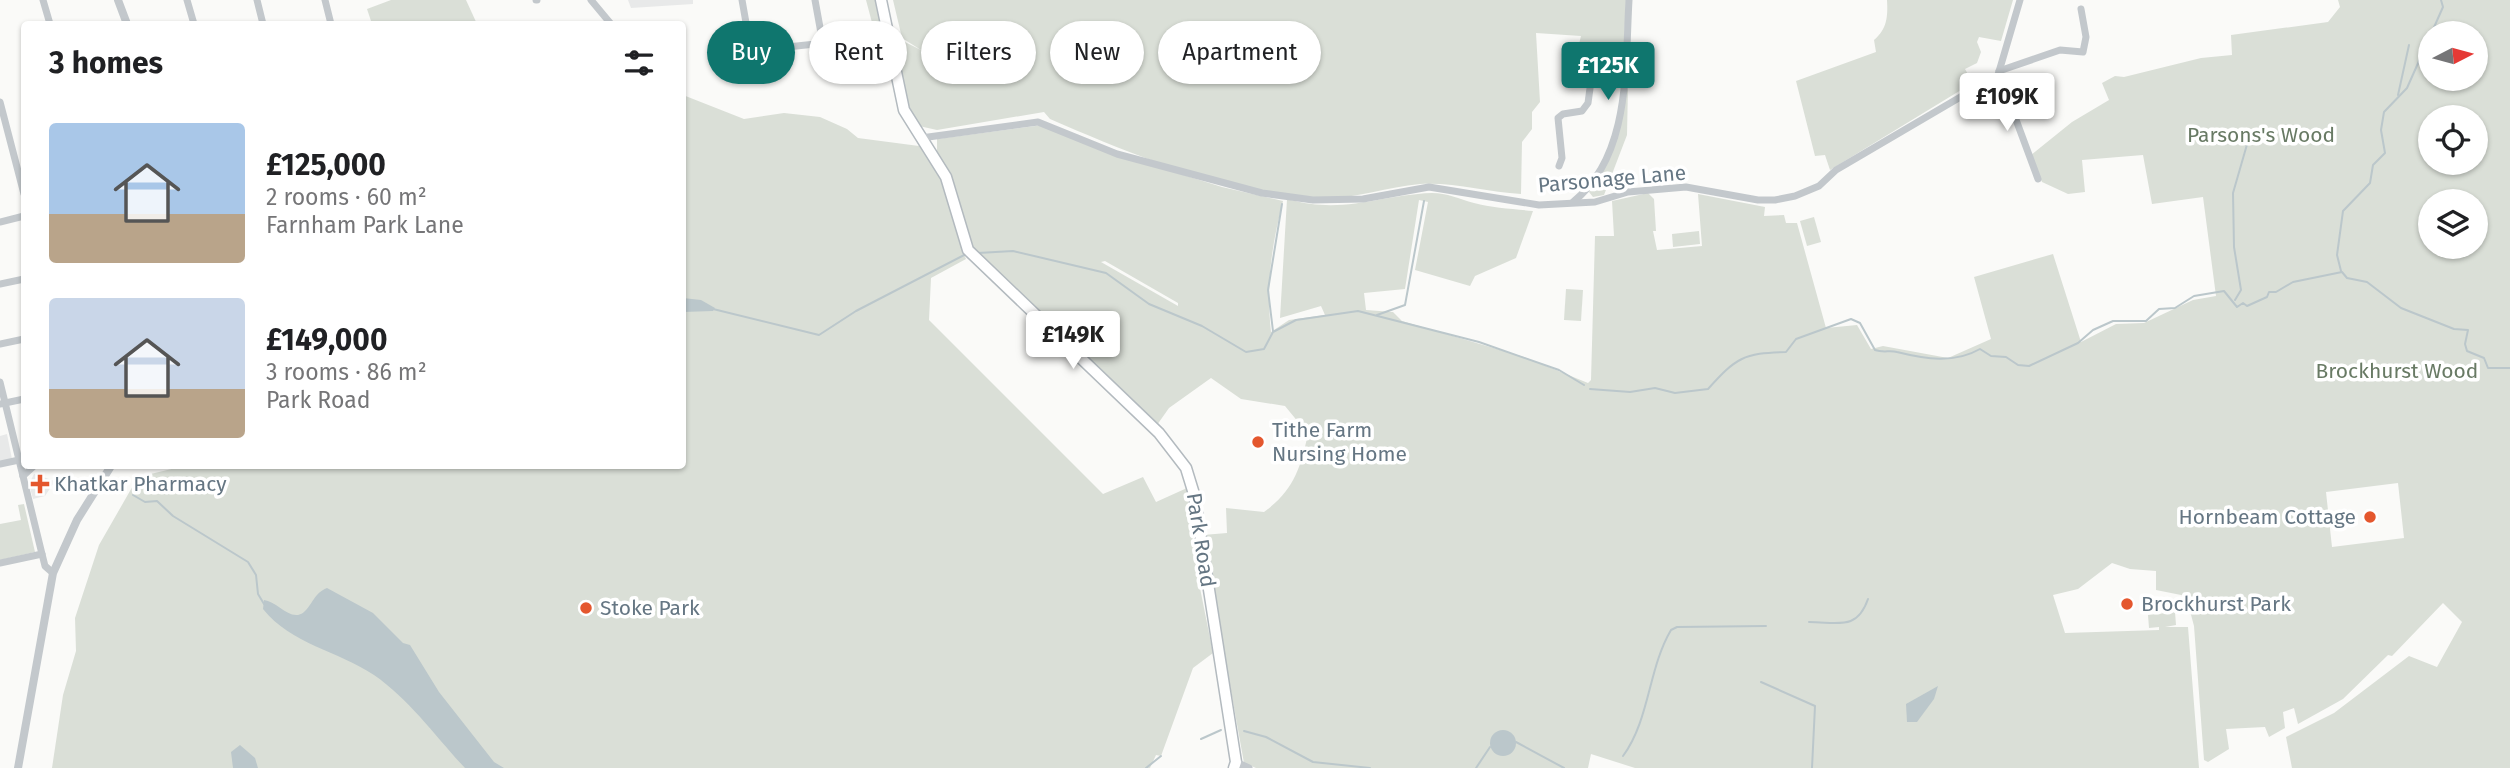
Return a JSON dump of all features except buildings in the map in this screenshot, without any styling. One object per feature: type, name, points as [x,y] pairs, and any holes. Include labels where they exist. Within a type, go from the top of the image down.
[{"type":"main road","name":"Park Road","points":[[881,0],[886,21]]},
{"type":"main road","name":"Park Road","points":[[899,84],[904,110],[952,191],[968,250],[1158,431],[1186,468],[1194,494],[1235,765]]},
{"type":"street","points":[[43,0],[49,21]]},
{"type":"street","points":[[118,0],[126,21]]},
{"type":"street","points":[[187,0],[193,21]]},
{"type":"street","points":[[257,0],[262,21]]},
{"type":"street","points":[[324,0],[330,21]]},
{"type":"street","points":[[591,0],[608,21]]},
{"type":"street","points":[[742,0],[751,51],[809,45]]},
{"type":"street","points":[[815,0],[819,21]]},
{"type":"street","points":[[1572,203],[1601,170],[1620,115],[1625,80],[1629,0]]},
{"type":"street","name":"Parsonage Lane","points":[[921,138],[1038,122],[1117,154],[1262,192],[1313,200],[1363,199],[1429,187],[1513,203],[1595,202],[1628,192],[1686,187],[1758,200],[1795,196],[1819,186],[1853,160],[1881,147],[1987,83],[1999,71],[2020,0]]},
{"type":"street","points":[[1999,71],[2060,50],[2083,52],[2086,37],[2081,9]]},
{"type":"street","points":[[1559,166],[1565,160],[1558,118],[1563,114],[1582,111],[1588,103],[1591,81],[1625,80]]},
{"type":"street","points":[[1987,83],[2015,117],[2038,179]]},
{"type":"street","points":[[0,102],[21,182]]},
{"type":"street","points":[[0,222],[21,217]]},
{"type":"street","points":[[0,284],[21,280]]},
{"type":"street","points":[[0,344],[21,340]]},
{"type":"street","points":[[0,383],[2,404],[21,468]]},
{"type":"street","points":[[2,404],[21,401]]},
{"type":"street","points":[[0,464],[19,460]]},
{"type":"street","points":[[21,469],[45,566],[53,572]]},
{"type":"street","points":[[23,476],[31,469]]},
{"type":"street","points":[[18,768],[53,588],[53,572],[77,520],[109,469]]},
{"type":"street","points":[[0,563],[42,554]]},
{"type":"street","points":[[1235,765],[1249,768]]},
{"type":"shaded area","points":[[628,0],[693,0],[693,4],[631,8]]},
{"type":"shaded area","points":[[686,298],[701,300],[715,308],[713,311],[686,312]]},
{"type":"shaded area","points":[[7,434],[12,459],[0,462],[0,436]]},
{"type":"shaded area","points":[[34,474],[55,481],[45,496],[33,499],[29,484]]},
{"type":"shaded area","points":[[327,588],[373,613],[403,643],[410,645],[439,692],[494,762],[504,768],[465,768],[411,707],[387,685],[360,667],[287,631],[263,609],[264,600],[289,613],[299,615]]},
{"type":"shaded area","points":[[1938,686],[1934,699],[1917,722],[1907,722],[1906,704]]},
{"type":"shaded area","points":[[1503,730],[1512,734],[1516,743],[1512,752],[1503,756],[1494,752],[1490,743],[1494,734]]},
{"type":"shaded area","points":[[240,745],[255,758],[258,768],[233,768],[231,752]]},
{"type":"green space","points":[[391,0],[466,0],[476,21],[371,21],[367,9]]},
{"type":"green space","points":[[866,0],[878,0],[883,21],[872,21]]},
{"type":"green space","points":[[893,0],[1626,0],[1624,46],[1578,48],[1581,36],[1536,33],[1540,102],[1532,112],[1532,129],[1522,142],[1521,194],[1445,184],[1420,184],[1328,198],[1280,194],[1179,170],[1050,119],[1044,112],[937,130],[919,126],[904,96],[902,84],[907,84],[907,43],[921,50],[907,41],[907,21],[898,21]]},
{"type":"green space","points":[[1887,0],[2013,0],[2001,41],[1979,37],[1977,42],[1981,52],[1977,63],[1965,69],[1969,76],[1961,90],[1830,170],[1825,155],[1815,156],[1796,81],[1876,52],[1874,40],[1886,22]]},
{"type":"green space","points":[[2338,0],[2510,0],[2510,768],[2292,768],[2286,737],[2334,713],[2409,656],[2437,667],[2462,622],[2443,603],[2392,656],[2388,655],[2343,699],[2298,724],[2294,708],[2283,712],[2285,728],[2269,737],[2265,727],[2226,729],[2229,749],[2208,762],[2204,760],[2194,626],[2186,596],[2156,590],[2156,571],[2130,569],[2112,563],[2078,589],[2053,595],[2065,633],[2159,630],[2159,627],[2149,628],[2148,615],[2175,612],[2176,625],[2165,627],[2188,627],[2199,768],[1635,768],[1591,754],[1588,768],[1256,768],[1244,763],[1203,535],[1227,533],[1226,508],[1264,512],[1274,504],[1294,478],[1308,434],[1285,406],[1241,399],[1211,378],[1169,408],[1157,425],[972,247],[965,231],[955,187],[937,156],[937,139],[1043,125],[1158,167],[1222,187],[1283,201],[1271,266],[1271,332],[1289,320],[1325,315],[1321,306],[1280,318],[1287,199],[1344,205],[1437,193],[1488,206],[1533,211],[1516,258],[1475,276],[1470,286],[1415,270],[1428,202],[1419,200],[1405,289],[1364,293],[1366,310],[1393,312],[1402,321],[1524,357],[1588,383],[1591,380],[1595,236],[1614,236],[1612,201],[1648,193],[1654,199],[1656,231],[1653,231],[1657,250],[1702,246],[1698,194],[1765,207],[1764,216],[1784,215],[1786,223],[1797,223],[1826,328],[1857,325],[1871,349],[1883,346],[1948,358],[1991,339],[1974,277],[2053,254],[2081,342],[2116,324],[2144,323],[2193,300],[2216,296],[2203,197],[2152,204],[2143,155],[2082,160],[2085,192],[2068,194],[2042,182],[2031,155],[2072,122],[2109,100],[2102,83],[2115,76],[2124,77],[2201,58],[2232,55],[2231,35],[2328,22],[2340,7]],"holes":[[[1105,261],[1178,303],[1178,306],[1101,262]],[[2398,483],[2404,538],[2332,547],[2326,492]]]},
{"type":"green space","points":[[1628,87],[1627,135],[1604,195],[1593,197],[1589,192],[1607,164]]},
{"type":"green space","points":[[686,96],[744,119],[784,113],[820,117],[847,129],[858,138],[919,146],[911,131],[933,162],[946,187],[966,259],[931,278],[929,320],[1103,494],[1143,477],[1156,502],[1187,488],[1198,578],[1213,653],[1193,668],[1161,756],[1156,755],[1150,768],[52,768],[63,695],[76,651],[75,618],[99,545],[138,477],[171,469],[686,469]]},
{"type":"green space","points":[[1814,217],[1821,242],[1807,246],[1800,221]]},
{"type":"green space","points":[[1699,231],[1700,244],[1673,247],[1672,234]]},
{"type":"green space","points":[[1566,289],[1583,290],[1581,321],[1564,320]]},
{"type":"green space","points":[[24,504],[35,552],[0,560],[0,524],[21,520],[18,505]]},
{"type":"waterway","points":[[2341,271],[2337,255],[2343,211],[2370,183],[2373,165],[2385,153],[2381,130],[2384,112],[2407,88],[2443,7],[2441,0]]},
{"type":"waterway","points":[[2398,95],[2409,45]]},
{"type":"waterway","points":[[2235,300],[2241,290],[2234,247],[2233,193],[2248,141]]},
{"type":"waterway","points":[[1377,315],[1405,305],[1424,201]]},
{"type":"waterway","points":[[1273,331],[1268,290],[1282,204]]},
{"type":"waterway","points":[[978,253],[1013,251],[1106,273],[1149,304],[1202,326],[1246,352],[1264,349],[1273,332],[1296,320],[1358,311],[1479,342],[1559,370],[1584,385]]},
{"type":"waterway","points":[[713,309],[819,335],[856,311],[966,254]]},
{"type":"waterway","points":[[1590,389],[1630,392],[1655,388],[1675,393],[1708,389],[1741,359],[1786,352],[1796,339],[1851,319],[1860,323],[1878,351],[1939,359],[1960,357],[1980,349],[1991,356],[2006,357],[2018,365],[2029,366],[2078,343],[2093,330],[2113,321],[2146,321],[2159,309],[2175,308],[2194,296],[2224,291],[2237,307],[2243,303],[2247,306],[2267,297],[2269,292],[2276,292],[2293,282],[2342,272],[2347,278],[2367,282],[2401,308],[2454,329],[2468,330],[2465,344],[2467,351],[2484,358],[2488,368],[2510,368]]},
{"type":"waterway","points":[[133,495],[145,502],[157,501],[173,516],[248,562],[256,575],[258,594],[264,604]]},
{"type":"waterway","points":[[1809,622],[1838,623],[1852,620],[1858,616],[1868,599]]},
{"type":"waterway","points":[[1623,756],[1639,726],[1663,645],[1671,630],[1677,627],[1766,626]]},
{"type":"waterway","points":[[1761,682],[1815,706],[1812,768]]},
{"type":"waterway","points":[[1201,739],[1221,730]]},
{"type":"waterway","points":[[1244,731],[1266,737],[1313,762],[1370,768]]},
{"type":"waterway","points":[[1516,742],[1564,768]]},
{"type":"waterway","points":[[1476,768],[1490,747]]},
{"type":"waterway","points":[[1146,768],[1161,756]]},
{"type":"place","name":"Tithe Farm Nursing Home","points":[[1258,442]]},
{"type":"place","name":"Khatkar Pharmacy","points":[[40,484]]},
{"type":"place","name":"Hornbeam Cottage","points":[[2370,517]]},
{"type":"place","name":"Brockhurst Park","points":[[2127,604]]},
{"type":"place","name":"Stoke Park","points":[[586,608]]},
{"type":"park label","name":"Parsons's Wood","points":[[2261,135]]},
{"type":"park label","name":"Brockhurst Wood","points":[[2397,371]]}]
